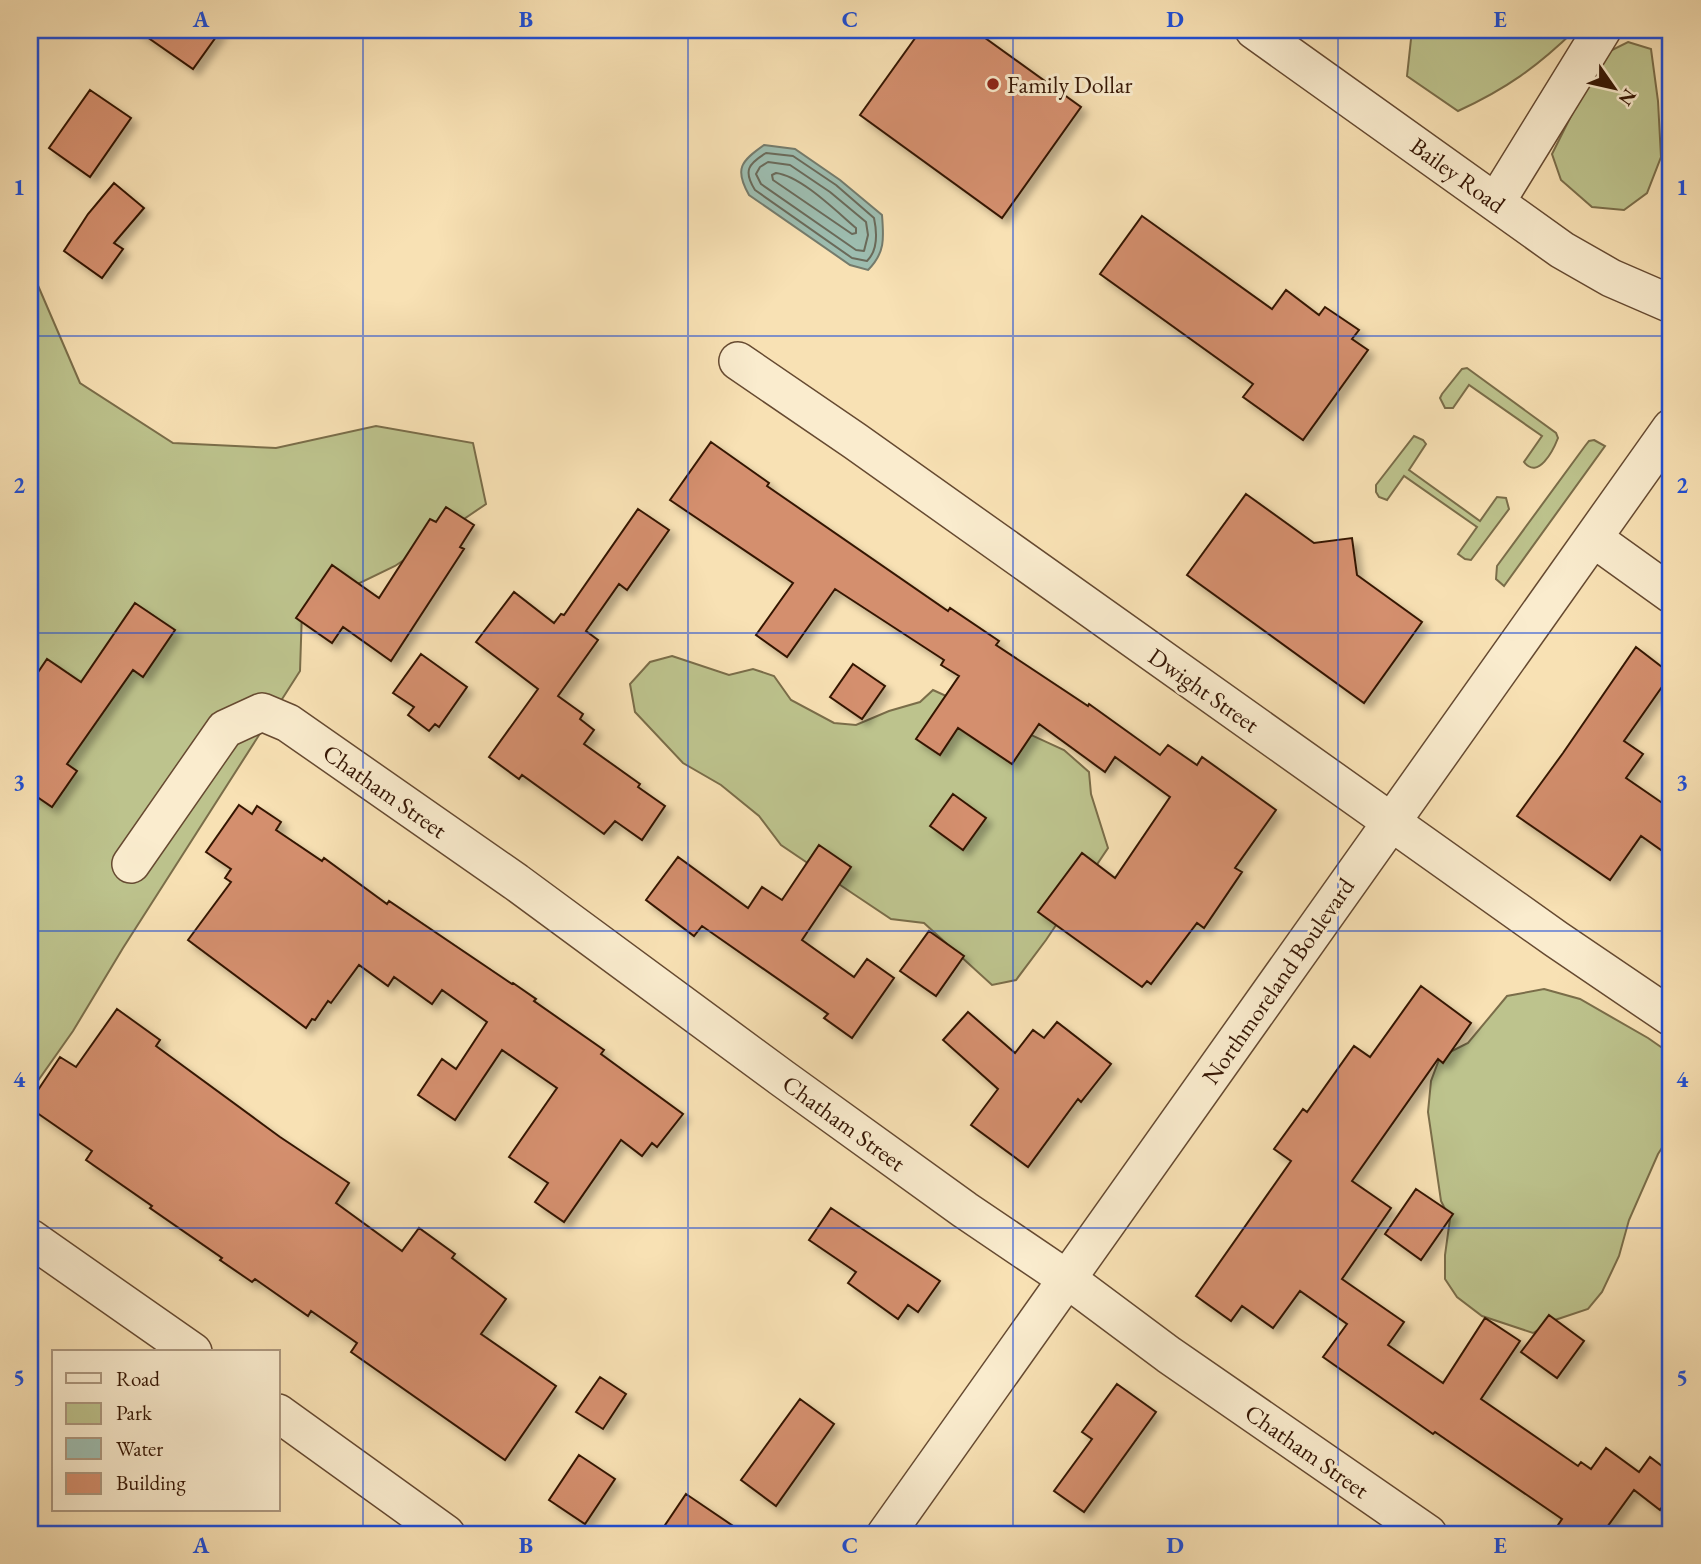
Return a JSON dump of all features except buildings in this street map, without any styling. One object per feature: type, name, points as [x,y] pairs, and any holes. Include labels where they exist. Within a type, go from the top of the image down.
[{"type":"street","name":"Bailey Road","points":[[1254,30],[1562,250],[1611,278],[1671,304]]},
{"type":"street","points":[[1496,202],[1602,30]]},
{"type":"street","name":"Dwight Street","points":[[738,361],[1671,1017]]},
{"type":"street","name":"Northmoreland Boulevard","points":[[886,1534],[1671,428]]},
{"type":"street","points":[[1593,538],[1671,594]]},
{"type":"street","name":"Chatham Street","points":[[131,864],[225,729],[262,712],[288,723],[516,881],[965,1210],[1428,1534]]},
{"type":"street","points":[[30,1238],[189,1350]]},
{"type":"street","points":[[280,1414],[446,1534]]},
{"type":"green space","points":[[1412,30],[1575,30],[1520,76],[1458,111],[1407,76]]},
{"type":"green space","points":[[1628,42],[1651,49],[1658,101],[1661,157],[1647,193],[1624,210],[1592,207],[1561,180],[1552,154],[1582,94],[1610,51]]},
{"type":"green space","points":[[30,267],[80,383],[173,443],[276,448],[376,426],[473,443],[486,504],[395,566],[302,611],[300,671],[73,1031],[30,1092]]},
{"type":"green space","points":[[1467,368],[1556,433],[1558,438],[1553,450],[1540,466],[1529,467],[1524,462],[1542,436],[1469,385],[1453,408],[1445,408],[1440,398],[1442,394],[1462,369]]},
{"type":"green space","points":[[1414,436],[1426,444],[1409,470],[1480,521],[1497,497],[1506,498],[1509,509],[1471,560],[1458,554],[1477,527],[1404,476],[1387,500],[1379,497],[1376,492],[1376,485]]},
{"type":"green space","points":[[1594,440],[1605,446],[1504,586],[1496,579],[1497,566],[1585,446]]},
{"type":"green space","points":[[672,656],[729,675],[753,669],[774,676],[791,700],[834,723],[856,725],[920,702],[933,690],[1064,750],[1089,772],[1091,794],[1108,848],[1016,980],[992,985],[924,923],[891,919],[781,845],[759,816],[721,785],[683,763],[635,712],[630,684],[650,662]]},
{"type":"green space","points":[[1544,989],[1580,999],[1671,1054],[1671,1134],[1658,1154],[1629,1220],[1619,1256],[1602,1292],[1588,1309],[1555,1320],[1533,1333],[1482,1316],[1457,1297],[1445,1279],[1450,1219],[1441,1201],[1428,1112],[1431,1081],[1440,1057],[1468,1043],[1507,996]]},
{"type":"water","points":[[764,145],[795,149],[840,180],[882,215],[882,245],[878,258],[868,270],[850,265],[749,195],[742,178],[742,166]]},
{"type":"place","name":"Family Dollar","points":[[993,84]]}]
